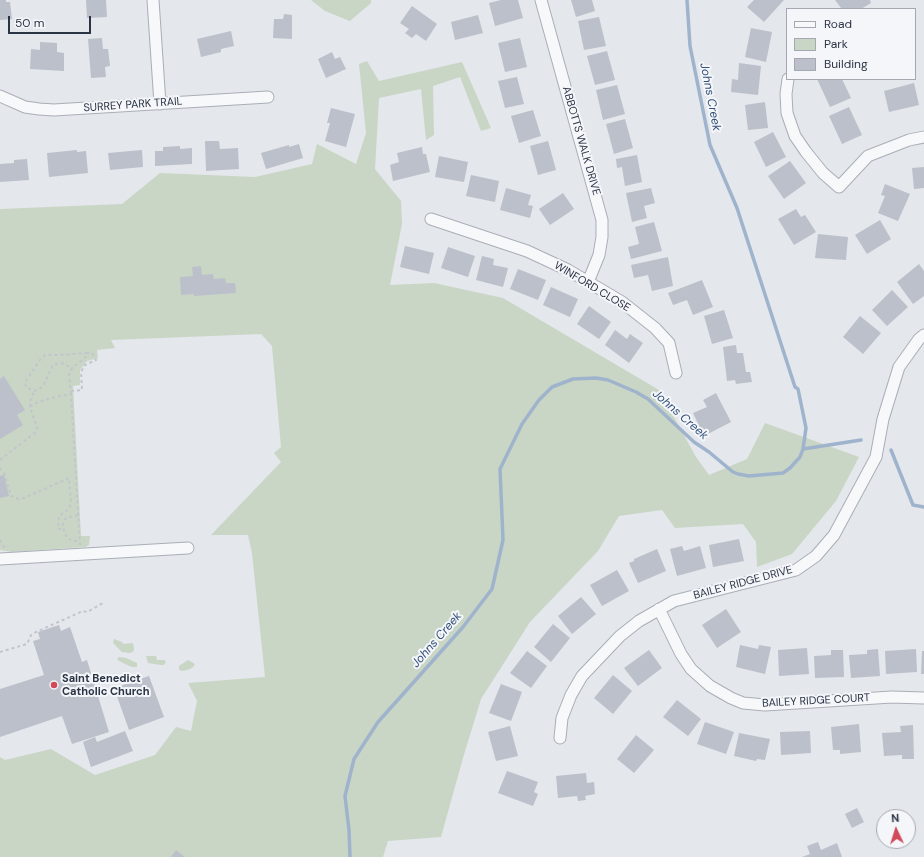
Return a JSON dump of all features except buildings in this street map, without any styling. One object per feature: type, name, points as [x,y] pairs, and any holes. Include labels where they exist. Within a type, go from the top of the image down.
[{"type":"street","points":[[153,0],[160,104]]},
{"type":"street","name":"ABBOTTS WALK DRIVE","points":[[541,0],[602,220],[602,237],[599,255],[588,282]]},
{"type":"street","points":[[788,80],[786,94],[787,114],[795,136],[815,162],[839,188],[868,156],[909,140],[924,137]]},
{"type":"street","name":"SURREY PARK TRAIL","points":[[0,96],[25,107],[39,110],[268,97]]},
{"type":"street","name":"WINFORD CLOSE","points":[[431,219],[527,251],[568,270],[622,302],[654,328],[669,343],[676,373]]},
{"type":"street","name":"BAILEY RIDGE DRIVE","points":[[560,738],[562,718],[571,695],[582,676],[620,636],[639,621],[674,601],[796,570],[816,556],[834,535],[876,457],[883,419],[899,367],[924,335]]},
{"type":"street","points":[[2,554],[188,548]]},
{"type":"street","name":"BAILEY RIDGE COURT","points":[[659,609],[681,654],[691,669],[710,686],[731,698],[743,702],[765,705],[892,698],[924,698]]},
{"type":"path","points":[[34,391],[26,387],[25,382],[42,357],[46,355],[83,352],[92,353],[96,360],[85,365],[81,372],[82,390],[71,391]]},
{"type":"path","points":[[80,546],[69,375],[72,368],[86,357],[87,353]]},
{"type":"path","points":[[0,460],[36,432],[37,427],[30,407],[30,402],[34,391],[43,386],[53,365],[62,363],[72,368]]},
{"type":"path","points":[[30,407],[36,403],[51,398],[71,394]]},
{"type":"path","points":[[0,468],[5,475],[11,496],[19,499],[69,478],[69,509],[59,516],[58,529],[63,528]]},
{"type":"path","points":[[78,515],[66,518],[63,522],[63,528],[67,538],[79,542]]},
{"type":"path","points":[[0,540],[2,554]]},
{"type":"path","points":[[0,652],[27,644],[31,635],[36,632],[83,611],[87,612],[105,602]]},
{"type":"green space","points":[[311,0],[371,0],[371,3],[350,21],[325,11]]},
{"type":"green space","points":[[367,61],[379,81],[462,62],[491,128],[481,131],[460,77],[433,86],[434,135],[426,140],[421,89],[379,98],[375,169],[401,201],[402,224],[390,285],[434,283],[503,298],[659,390],[696,457],[709,475],[747,459],[765,423],[859,457],[836,501],[792,554],[757,567],[756,542],[743,524],[675,528],[662,510],[619,516],[598,551],[530,622],[481,699],[441,837],[388,841],[383,857],[0,857],[0,757],[5,760],[51,749],[95,775],[155,755],[176,727],[191,731],[197,701],[188,683],[265,677],[252,553],[248,535],[211,535],[281,462],[274,453],[281,447],[272,346],[261,334],[111,340],[115,348],[97,350],[98,358],[87,361],[80,370],[80,385],[73,386],[81,536],[90,536],[89,545],[85,547],[12,552],[0,550],[0,209],[122,204],[160,173],[255,177],[312,164],[317,144],[356,164],[366,133],[359,64]]},
{"type":"green space","points":[[114,639],[122,642],[123,644],[133,643],[133,652],[122,652],[113,643]]},
{"type":"green space","points":[[146,656],[156,656],[157,660],[165,660],[166,662],[164,665],[148,663]]},
{"type":"green space","points":[[119,657],[126,658],[137,663],[137,667],[132,667],[119,661],[117,659]]},
{"type":"green space","points":[[188,660],[195,664],[194,666],[183,671],[179,670],[179,666]]},
{"type":"waterway","name":"Johns Creek","points":[[350,857],[349,830],[345,796],[354,759],[378,722],[463,627],[492,589],[503,540],[500,469],[522,424],[539,400],[552,387],[573,379],[596,378],[608,380],[636,392],[648,399],[694,442],[709,452],[733,472],[738,474],[749,476],[783,473],[800,457],[803,449],[806,428],[798,389],[795,387],[737,208],[710,145],[690,46],[687,0]]},
{"type":"waterway","points":[[803,449],[861,440]]},
{"type":"waterway","points":[[891,450],[913,505],[924,507]]},
{"type":"place","name":"Saint Benedict Catholic Church","points":[[54,685]]}]
